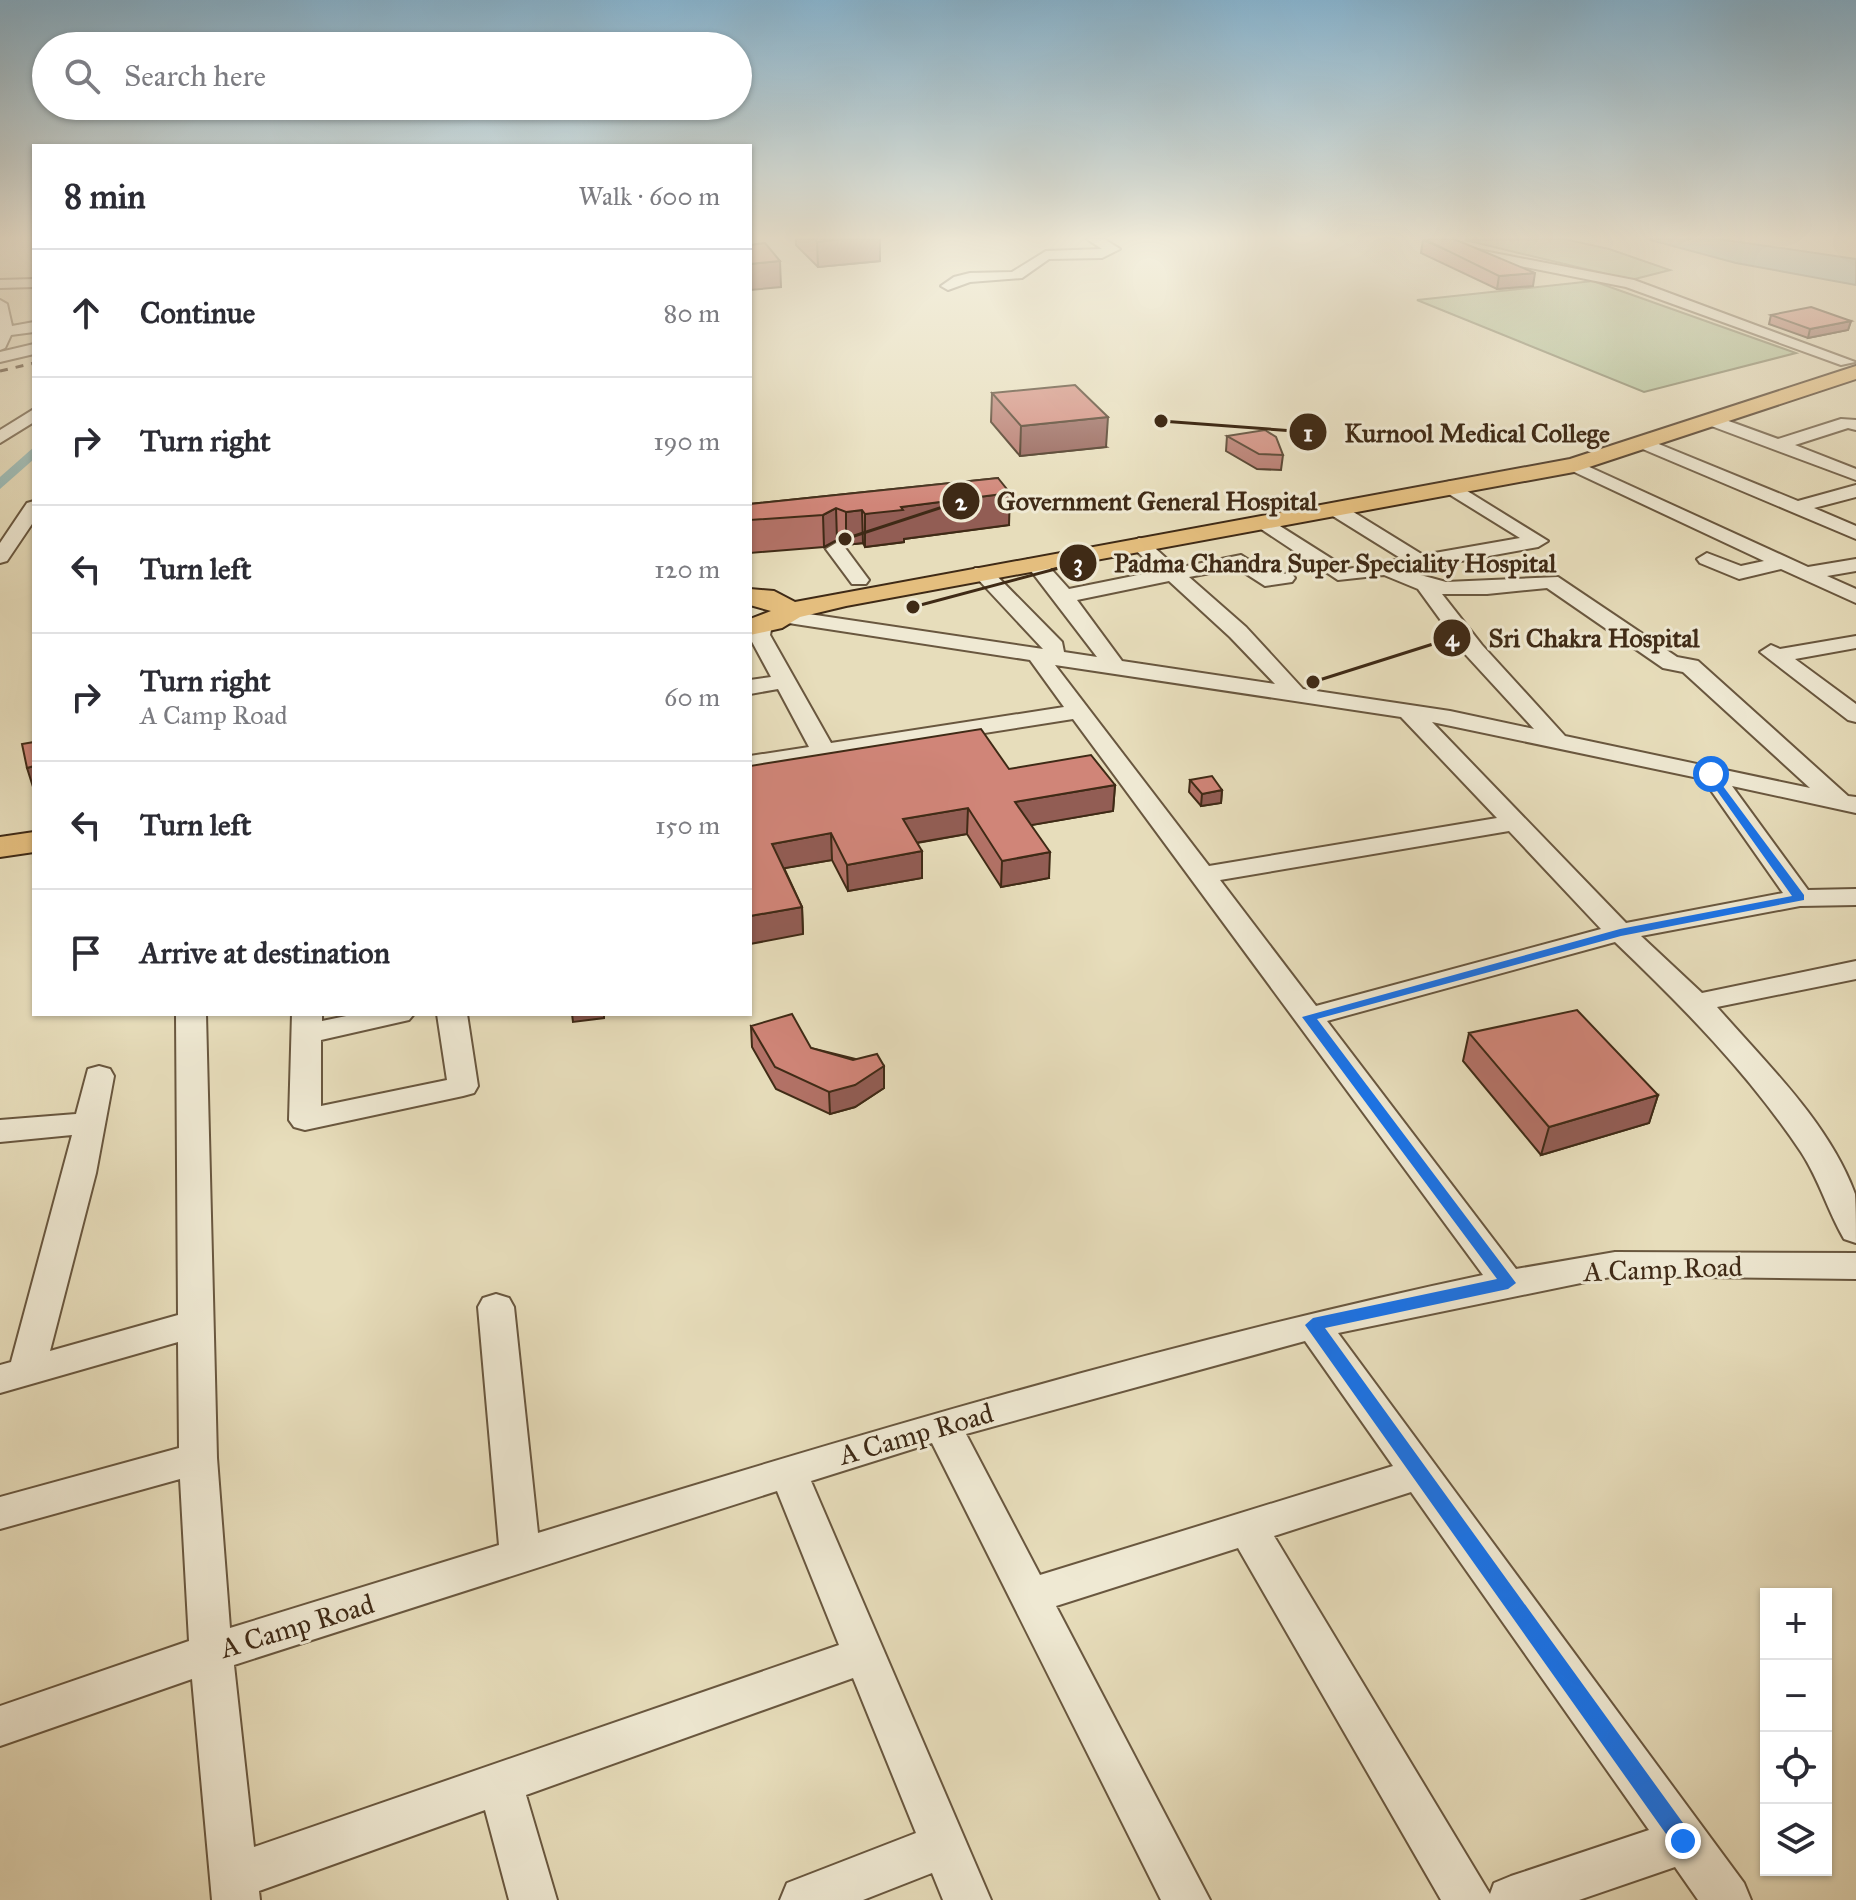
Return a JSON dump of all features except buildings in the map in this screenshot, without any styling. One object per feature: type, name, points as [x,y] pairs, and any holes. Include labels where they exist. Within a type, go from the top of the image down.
[{"type":"main road","points":[[766,612],[859,580],[1567,455],[1635,440],[1712,420],[1820,381],[1853,364]]},
{"type":"main road","points":[[766,612],[1574,465],[1804,373],[1853,364]]},
{"type":"main road","points":[[0,830],[32,826]]},
{"type":"main road","points":[[0,847],[32,842]]},
{"type":"street","points":[[2,336],[32,328]]},
{"type":"street","points":[[1753,328],[1853,364]]},
{"type":"street","points":[[0,357],[32,349]]},
{"type":"street","points":[[0,438],[32,415]]},
{"type":"street","points":[[1712,420],[1856,475]]},
{"type":"street","points":[[1775,446],[1847,423],[1856,425]]},
{"type":"street","points":[[1635,440],[1856,533]]},
{"type":"street","points":[[1574,465],[1856,597]]},
{"type":"street","points":[[1262,523],[1345,576],[1538,541],[1451,487]]},
{"type":"street","points":[[1795,508],[1856,491]]},
{"type":"street","points":[[1335,509],[1420,562]]},
{"type":"street","points":[[0,557],[32,510]]},
{"type":"street","points":[[1139,544],[1238,632],[1295,693]]},
{"type":"street","points":[[836,549],[859,580]]},
{"type":"street","points":[[1707,559],[1739,573],[1786,562]]},
{"type":"street","points":[[1064,596],[1241,561],[1265,580],[1285,578]]},
{"type":"street","points":[[1035,563],[1064,596],[1115,667]]},
{"type":"street","points":[[1808,573],[1856,565]]},
{"type":"street","points":[[1386,568],[1428,589],[1446,591],[1551,581],[1671,663],[1690,666],[1848,804]]},
{"type":"street","points":[[982,572],[1054,647],[1045,658]]},
{"type":"street","points":[[1428,589],[1474,650],[1556,739]]},
{"type":"street","points":[[767,684],[759,635],[766,612],[1045,658],[1409,712],[1556,739],[1848,804]]},
{"type":"street","points":[[1850,647],[1773,654],[1856,715]]},
{"type":"street","points":[[1045,658],[1079,711],[1199,876],[1508,1283]]},
{"type":"street","points":[[752,659],[814,753]]},
{"type":"street","points":[[752,763],[1079,711]]},
{"type":"street","points":[[1409,712],[1620,932],[1696,1003],[1763,1079],[1817,1151],[1856,1231]]},
{"type":"street","points":[[1711,774],[1800,898]]},
{"type":"street","points":[[1199,876],[1513,823]]},
{"type":"street","points":[[1308,1017],[1620,932],[1800,898],[1856,897]]},
{"type":"street","points":[[1696,1003],[1856,970]]},
{"type":"street","points":[[191,1016],[198,1458],[211,1653],[235,1888],[500,1783],[864,1655]]},
{"type":"street","points":[[379,1016],[308,1023],[305,1120],[463,1086],[452,1016]]},
{"type":"street","points":[[13,1375],[80,1173],[99,1076]]},
{"type":"street","points":[[0,1131],[90,1123]]},
{"type":"street","name":"A Camp Road","points":[[0,1726],[211,1653],[788,1472],[942,1425],[1313,1325],[1508,1283],[1615,1264],[1856,1266]]},
{"type":"street","points":[[496,1307],[520,1557]]},
{"type":"street","points":[[13,1375],[198,1323]]},
{"type":"street","points":[[1313,1325],[1727,1900]]},
{"type":"street","points":[[942,1425],[1186,1900]]},
{"type":"street","points":[[0,1513],[198,1458]]},
{"type":"street","points":[[788,1472],[967,1900]]},
{"type":"street","points":[[1028,1597],[1419,1474]]},
{"type":"street","points":[[1248,1528],[1468,1900]]},
{"type":"street","points":[[500,1783],[533,1900]]},
{"type":"street","points":[[1511,1900],[1683,1841]]},
{"type":"street","points":[[804,1900],[944,1845]]},
{"type":"green space","points":[[1485,328],[1725,328],[1796,353],[1644,392]]},
{"type":"waterway","points":[[0,485],[32,453]]},
{"type":"railway","points":[[0,371],[32,363]]},
{"type":"place","name":"Kurnool Medical College","points":[[1161,421]]},
{"type":"place","name":"Government General Hospital","points":[[845,539]]},
{"type":"place","name":"Padma Chandra Super Speciality Hospital","points":[[913,607]]},
{"type":"place","name":"Sri Chakra Hospital","points":[[1313,682]]},
{"type":"route","points":[[1683,1841],[1313,1325],[1508,1283],[1308,1017],[1620,932],[1800,898],[1711,774]]}]
